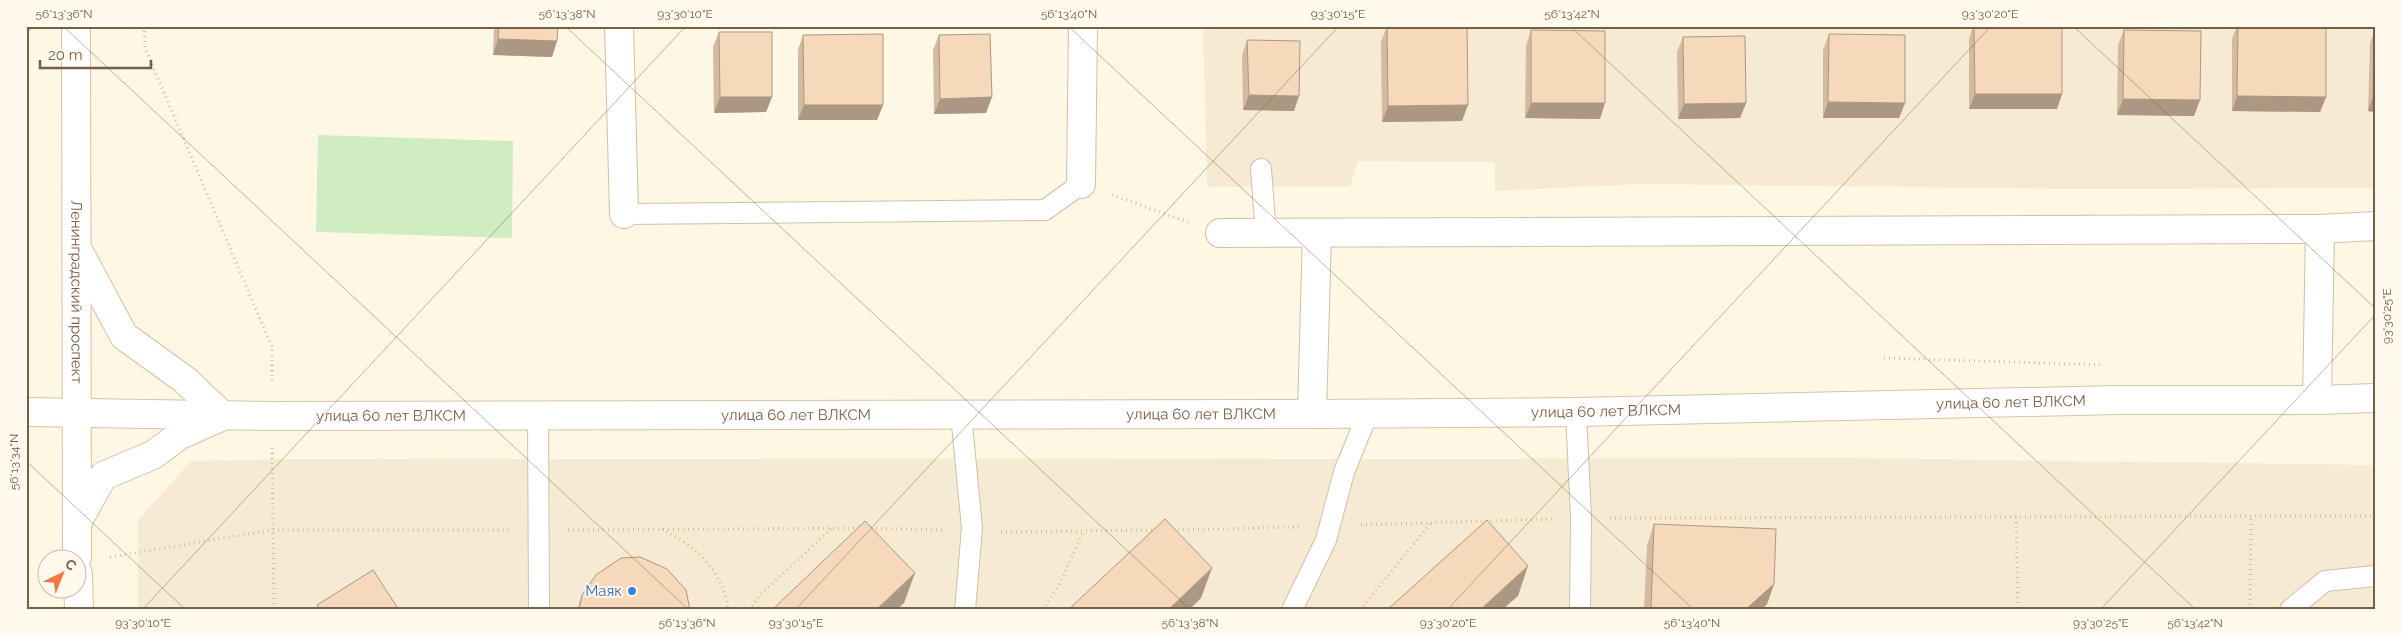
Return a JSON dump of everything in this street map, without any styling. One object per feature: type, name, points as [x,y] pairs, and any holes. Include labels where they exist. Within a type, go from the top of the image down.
[{"type":"street","name":"Ленинградский проспект","points":[[76,26],[77,548]]},
{"type":"street","points":[[619,26],[624,214]]},
{"type":"street","points":[[1081,184],[1083,26]]},
{"type":"street","points":[[1220,233],[2320,229],[2375,226]]},
{"type":"street","points":[[2317,400],[2320,229]]},
{"type":"street","points":[[1312,414],[1316,233]]},
{"type":"street","points":[[77,248],[124,336],[185,380],[223,416],[180,435],[153,455],[103,476],[77,523]]},
{"type":"street","name":"улица 60 лет ВЛКСМ","points":[[26,412],[223,416],[1312,414],[1576,412],[2118,400],[2317,400],[2375,398]]},
{"type":"lane","points":[[1261,169],[1266,234]]},
{"type":"lane","points":[[624,214],[1045,210],[1081,184]]},
{"type":"lane","points":[[1576,412],[1581,518],[1580,610]]},
{"type":"lane","points":[[1292,610],[1326,540],[1344,472],[1368,413]]},
{"type":"lane","points":[[538,414],[539,610]]},
{"type":"lane","points":[[962,414],[972,532],[965,610]]},
{"type":"lane","points":[[2290,610],[2325,581],[2375,576]]},
{"type":"path","points":[[144,26],[145,48],[272,347],[274,610]]},
{"type":"path","points":[[1081,184],[1220,233]]},
{"type":"path","points":[[1884,358],[2108,365]]},
{"type":"path","points":[[2250,610],[2251,516]]},
{"type":"path","points":[[1172,530],[1581,518],[2375,516]]},
{"type":"path","points":[[2016,517],[2018,610]]},
{"type":"path","points":[[1360,610],[1430,523]]},
{"type":"path","points":[[749,610],[761,594],[833,527]]},
{"type":"path","points":[[107,557],[272,530],[833,527],[972,532],[1162,530]]},
{"type":"path","points":[[661,529],[690,546],[713,569],[726,598],[728,610]]},
{"type":"path","points":[[1043,610],[1060,583],[1083,532]]},
{"type":"shaded area","points":[[1203,26],[2375,26],[2375,188],[2081,189],[1641,184],[1495,191],[1495,162],[1358,161],[1350,187],[1207,187]]},
{"type":"shaded area","points":[[1854,458],[2375,465],[2375,610],[138,610],[138,520],[191,461],[293,459]]},
{"type":"green space","points":[[318,135],[513,141],[512,238],[316,232]]},
{"type":"building","points":[[499,26],[558,26],[557,41],[498,39]]},
{"type":"building","points":[[1387,26],[1467,26],[1468,105],[1388,106]]},
{"type":"building","points":[[1974,26],[2062,26],[2062,94],[1975,94]]},
{"type":"building","points":[[2238,26],[2326,26],[2326,97],[2237,96]]},
{"type":"building","points":[[1531,30],[1605,31],[1605,103],[1531,103]]},
{"type":"building","points":[[2124,30],[2201,31],[2200,100],[2123,99]]},
{"type":"building","points":[[719,32],[772,32],[772,97],[720,97]]},
{"type":"building","points":[[883,34],[883,105],[804,105],[803,35]]},
{"type":"building","points":[[990,34],[992,97],[940,99],[939,35]]},
{"type":"building","points":[[1829,34],[1905,35],[1905,103],[1828,102]]},
{"type":"building","points":[[1745,36],[1746,103],[1684,104],[1683,37]]},
{"type":"building","points":[[1247,40],[1300,41],[1299,96],[1249,95]]},
{"type":"building","points":[[2375,56],[2375,96],[2373,96]]},
{"type":"building","points":[[1165,519],[1212,568],[1168,610],[1068,610]]},
{"type":"building","points":[[1487,520],[1528,566],[1480,610],[1387,610]]},
{"type":"building","points":[[865,521],[915,573],[876,610],[772,610]]},
{"type":"building","points":[[1654,524],[1776,529],[1774,584],[1745,610],[1651,610]]},
{"type":"building","name":"Маяк","points":[[640,557],[667,569],[686,590],[690,610],[579,610],[582,595],[596,575],[621,558]]},
{"type":"building","points":[[373,570],[399,610],[320,610],[317,605]]},
{"type":"place","name":"Маяк","points":[[632,591]]}]
